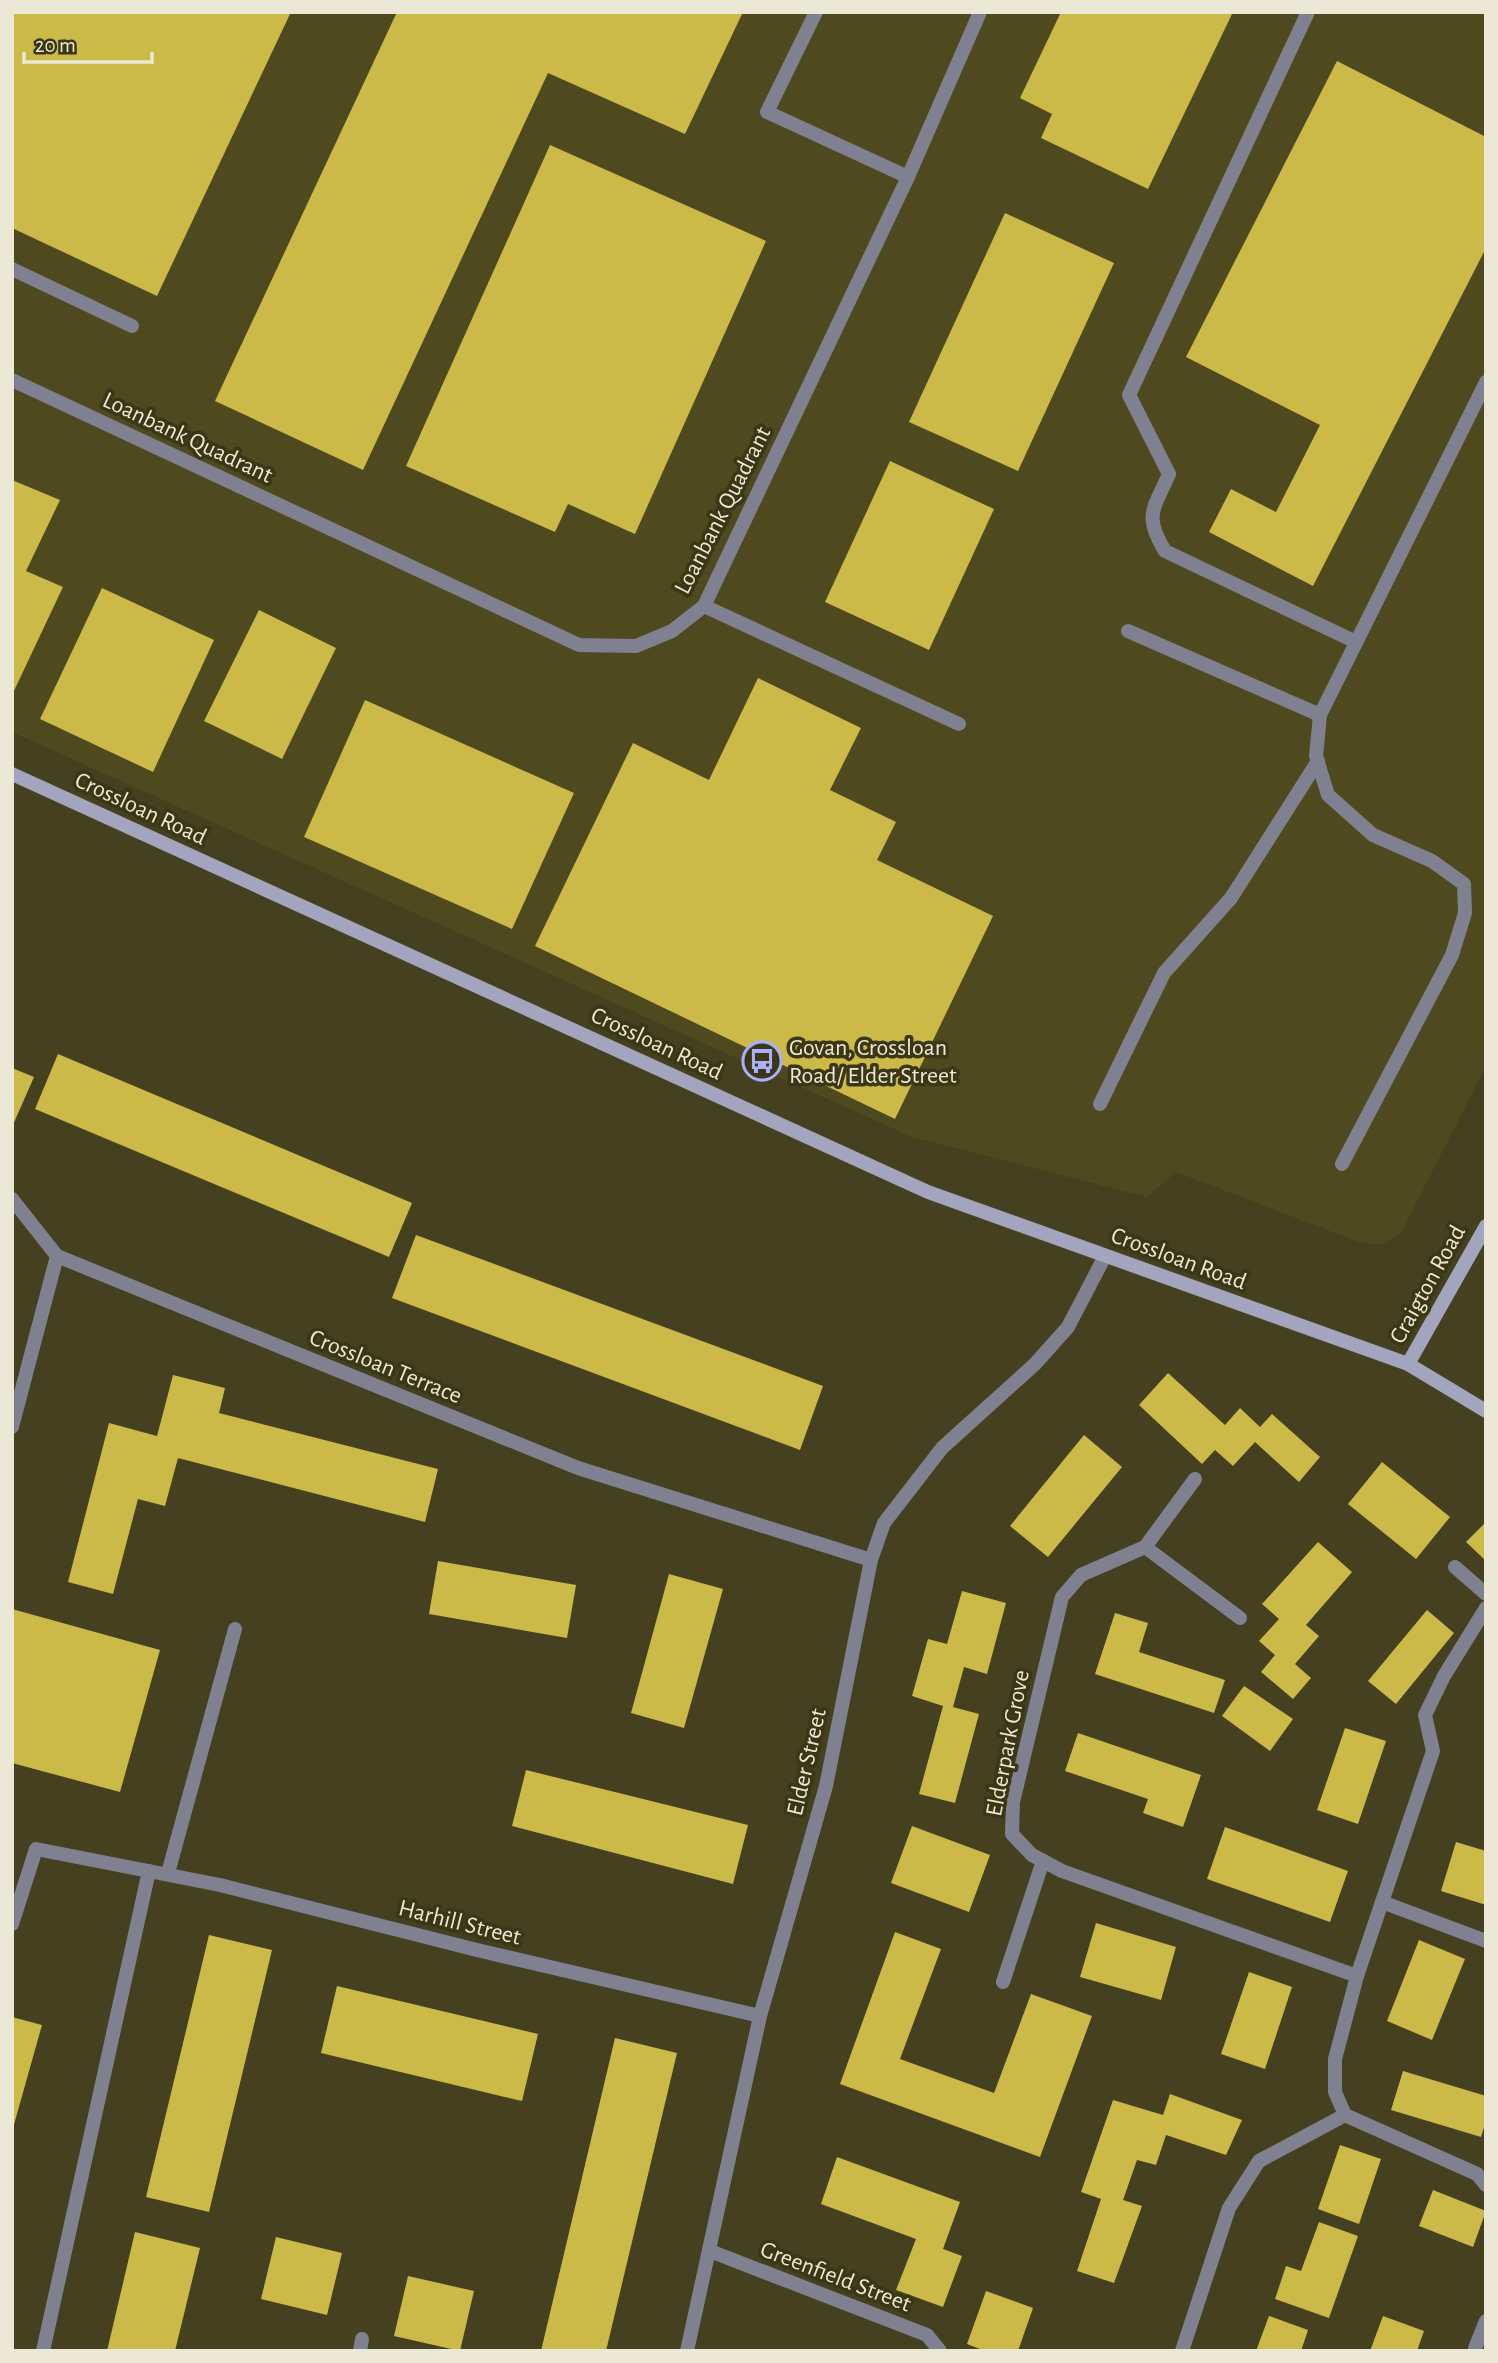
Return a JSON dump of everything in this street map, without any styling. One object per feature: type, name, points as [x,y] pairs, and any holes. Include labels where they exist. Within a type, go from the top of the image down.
[{"type":"street","points":[[816,12],[767,112],[908,177]]},
{"type":"street","name":"Loanbank Quadrant","points":[[12,380],[579,645],[636,646],[672,631],[704,606],[908,177],[981,12]]},
{"type":"street","points":[[1308,12],[1129,394],[1169,474],[1152,514],[1152,530],[1165,551],[1356,642]]},
{"type":"street","points":[[12,268],[132,326]]},
{"type":"street","points":[[1342,1164],[1452,955],[1465,913],[1464,884],[1432,862],[1373,835],[1328,795],[1318,761],[1320,715],[1486,382]]},
{"type":"street","points":[[704,606],[959,724]]},
{"type":"street","points":[[1128,631],[1320,715]]},
{"type":"street","points":[[1100,1104],[1164,973],[1231,898],[1318,761]]},
{"type":"street","name":"Crossloan Road","points":[[12,774],[928,1192],[1408,1364],[1486,1411]]},
{"type":"street","points":[[12,1199],[57,1256],[12,1427]]},
{"type":"street","name":"Craigton Road","points":[[1408,1364],[1486,1226]]},
{"type":"street","name":"Crossloan Terrace","points":[[57,1256],[578,1468],[871,1560]]},
{"type":"street","name":"Elder Street","points":[[687,2351],[760,2015],[826,1786],[871,1560],[884,1522],[942,1448],[1035,1364],[1068,1327],[1105,1256]]},
{"type":"street","points":[[1195,1479],[1145,1547],[1240,1618]]},
{"type":"street","name":"Elderpark Grove","points":[[1145,1547],[1081,1575],[1062,1597],[1013,1802],[1012,1834],[1031,1855],[1062,1871],[1357,1976]]},
{"type":"street","points":[[1455,1567],[1486,1594]]},
{"type":"street","points":[[1486,1608],[1444,1676],[1425,1715],[1433,1751],[1357,1976],[1335,2059],[1335,2092],[1345,2115],[1477,2174],[1486,2185]]},
{"type":"street","points":[[168,1873],[234,1629]]},
{"type":"street","name":"Harhill Street","points":[[12,1924],[36,1849],[168,1873],[477,1950],[760,2015]]},
{"type":"street","points":[[1003,1982],[1042,1861]]},
{"type":"street","points":[[43,2351],[149,1871]]},
{"type":"street","points":[[1382,1902],[1486,1941]]},
{"type":"street","points":[[1182,2351],[1230,2208],[1259,2161],[1345,2115]]},
{"type":"street","name":"Greenfield Street","points":[[710,2251],[927,2335],[940,2351]]},
{"type":"street","points":[[1475,2348],[1486,2321]]},
{"type":"shaded area","points":[[12,12],[1486,12],[1486,1066],[1401,1233],[1382,1244],[1361,1243],[1176,1172],[1147,1197],[912,1137],[12,732]]},
{"type":"building","points":[[12,12],[290,14],[157,296],[12,228]]},
{"type":"building","points":[[397,12],[743,12],[685,134],[548,73],[363,470],[215,401]]},
{"type":"building","points":[[1061,12],[1233,12],[1148,189],[1041,138],[1052,114],[1020,98]]},
{"type":"building","points":[[1337,61],[1486,137],[1486,248],[1313,586],[1209,532],[1231,489],[1276,512],[1320,425],[1186,357]]},
{"type":"building","points":[[550,145],[766,241],[635,534],[568,504],[555,532],[406,466]]},
{"type":"building","points":[[1005,213],[1114,263],[1018,471],[909,422]]},
{"type":"building","points":[[890,461],[994,509],[929,650],[825,602]]},
{"type":"building","points":[[12,480],[60,500],[26,571],[63,587],[12,695]]},
{"type":"building","points":[[102,588],[214,640],[153,772],[40,719]]},
{"type":"building","points":[[259,610],[336,648],[282,759],[204,721]]},
{"type":"building","points":[[758,678],[861,728],[830,790],[896,822],[877,860],[993,916],[895,1119],[535,946],[633,743],[709,780]]},
{"type":"building","points":[[365,700],[574,793],[512,929],[304,837]]},
{"type":"building","points":[[58,1054],[412,1203],[389,1257],[35,1109]]},
{"type":"building","points":[[12,1068],[34,1077],[12,1127]]},
{"type":"building","points":[[416,1235],[823,1386],[800,1450],[392,1298]]},
{"type":"building","points":[[1168,1373],[1225,1425],[1240,1408],[1260,1427],[1272,1414],[1320,1457],[1299,1482],[1255,1442],[1233,1466],[1215,1450],[1202,1464],[1139,1405]]},
{"type":"building","points":[[173,1375],[225,1388],[219,1413],[438,1469],[425,1522],[178,1458],[165,1506],[138,1499],[113,1594],[68,1582],[109,1423],[157,1436]]},
{"type":"building","points":[[1084,1435],[1122,1467],[1048,1557],[1010,1526]]},
{"type":"building","points":[[1382,1462],[1450,1517],[1416,1559],[1348,1504]]},
{"type":"building","points":[[1486,1522],[1486,1561],[1466,1542]]},
{"type":"building","points":[[1318,1542],[1352,1572],[1306,1625],[1319,1636],[1295,1664],[1311,1678],[1293,1699],[1261,1672],[1275,1655],[1259,1641],[1279,1619],[1262,1604]]},
{"type":"building","points":[[438,1561],[576,1585],[567,1638],[429,1614]]},
{"type":"building","points":[[669,1574],[723,1589],[684,1728],[631,1713]]},
{"type":"building","points":[[962,1591],[1006,1603],[987,1674],[964,1667],[953,1707],[979,1714],[955,1803],[919,1794],[943,1706],[912,1696],[928,1639],[947,1644]]},
{"type":"building","points":[[12,1609],[160,1650],[120,1792],[12,1763]]},
{"type":"building","points":[[1427,1610],[1454,1633],[1396,1704],[1368,1681]]},
{"type":"building","points":[[1115,1613],[1148,1623],[1139,1652],[1225,1680],[1214,1713],[1095,1674]]},
{"type":"building","points":[[1244,1686],[1293,1719],[1270,1751],[1222,1716]]},
{"type":"building","points":[[1345,1728],[1386,1741],[1358,1824],[1317,1810]]},
{"type":"building","points":[[1078,1733],[1201,1775],[1183,1827],[1143,1813],[1148,1799],[1065,1771]]},
{"type":"building","points":[[526,1770],[748,1825],[733,1884],[512,1826]]},
{"type":"building","points":[[912,1826],[990,1855],[969,1912],[891,1883]]},
{"type":"building","points":[[1225,1827],[1348,1871],[1330,1922],[1207,1879]]},
{"type":"building","points":[[1456,1842],[1486,1851],[1486,1905],[1441,1891]]},
{"type":"building","points":[[1096,1923],[1176,1947],[1161,2000],[1080,1977]]},
{"type":"building","points":[[895,1932],[941,1949],[900,2059],[994,2093],[1031,1994],[1092,2016],[1040,2157],[840,2084]]},
{"type":"building","points":[[209,1935],[272,1950],[209,2212],[146,2197]]},
{"type":"building","points":[[1419,1940],[1465,1959],[1432,2040],[1387,2021]]},
{"type":"building","points":[[1249,1972],[1292,1987],[1265,2069],[1221,2054]]},
{"type":"building","points":[[337,1986],[538,2034],[522,2101],[321,2053]]},
{"type":"building","points":[[12,2017],[42,2025],[13,2128],[12,2128]]},
{"type":"building","points":[[615,2038],[677,2053],[606,2351],[541,2351]]},
{"type":"building","points":[[1403,2071],[1486,2096],[1486,2121],[1481,2137],[1391,2110]]},
{"type":"building","points":[[1170,2094],[1242,2120],[1226,2155],[1166,2135],[1156,2165],[1137,2160],[1123,2200],[1142,2206],[1114,2283],[1077,2271],[1101,2199],[1081,2192],[1113,2100],[1163,2115]]},
{"type":"building","points":[[1340,2145],[1381,2159],[1359,2224],[1318,2209]]},
{"type":"building","points":[[837,2157],[960,2202],[943,2249],[962,2256],[943,2307],[896,2290],[916,2239],[821,2204]]},
{"type":"building","points":[[1433,2190],[1486,2211],[1473,2247],[1419,2226]]},
{"type":"building","points":[[1319,2222],[1358,2236],[1329,2318],[1275,2299],[1286,2266],[1301,2271]]},
{"type":"building","points":[[135,2232],[200,2248],[175,2351],[107,2351]]},
{"type":"building","points":[[276,2237],[342,2253],[327,2315],[261,2299]]},
{"type":"building","points":[[408,2276],[474,2291],[460,2351],[394,2336]]},
{"type":"building","points":[[986,2291],[1033,2308],[1018,2351],[985,2351],[967,2344]]},
{"type":"building","points":[[1269,2316],[1308,2330],[1301,2351],[1256,2351]]},
{"type":"building","points":[[1383,2316],[1424,2331],[1417,2351],[1370,2351]]},
{"type":"place","name":"Govan, Crossloan Road/ Elder Street","points":[[762,1061]]}]
